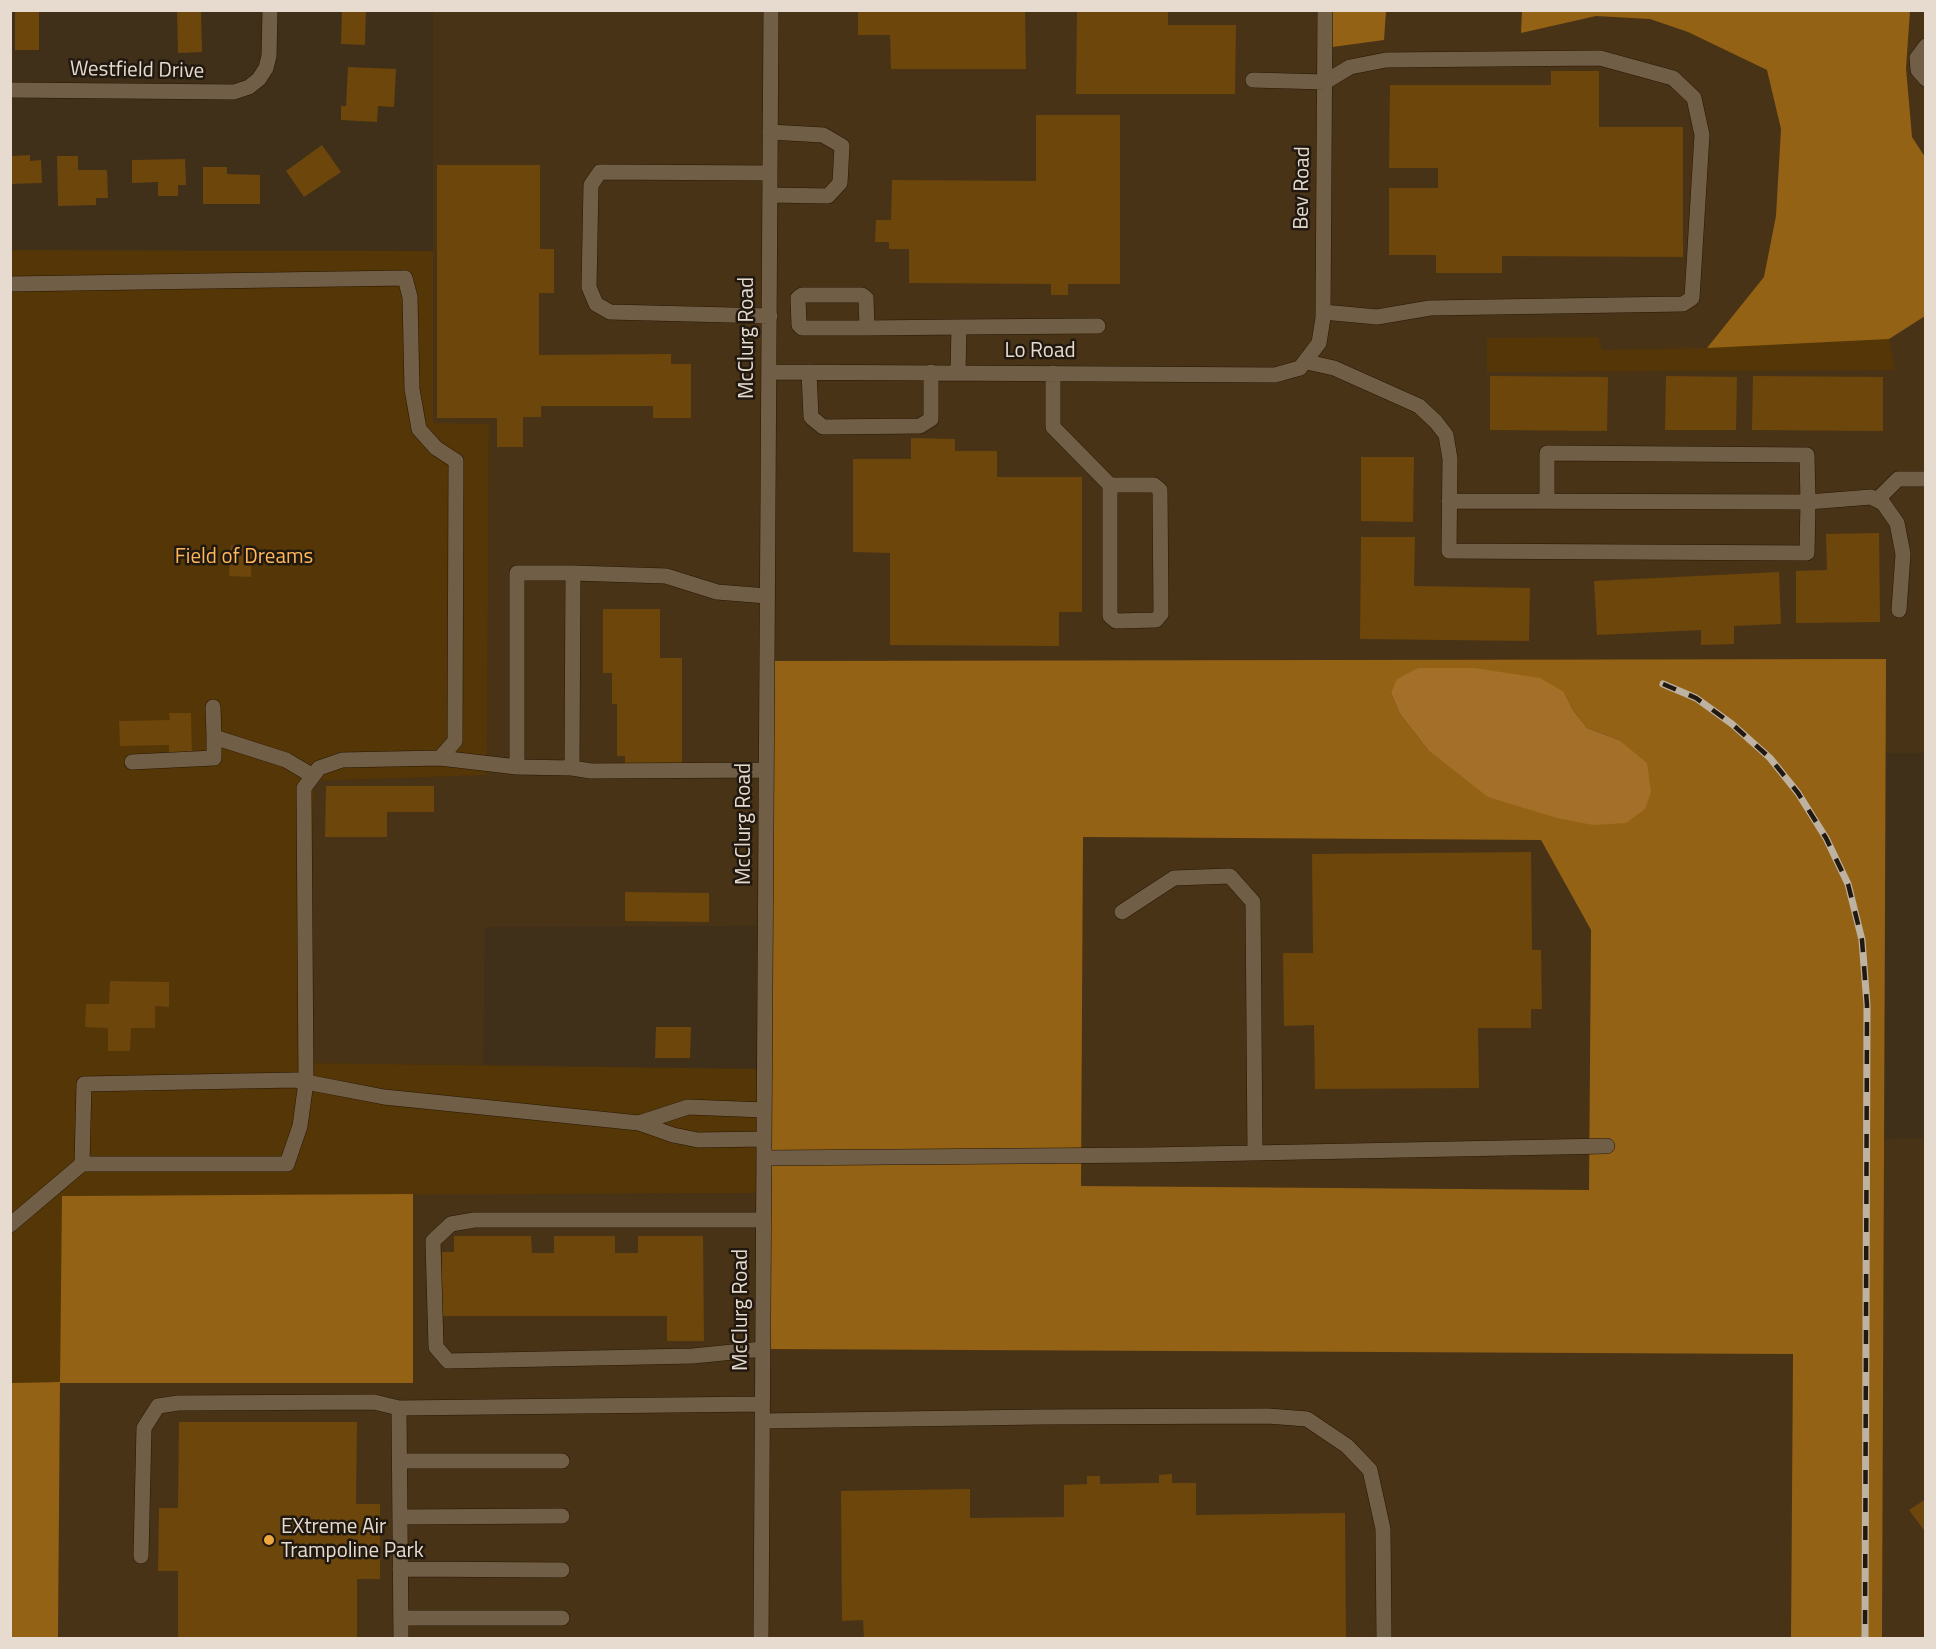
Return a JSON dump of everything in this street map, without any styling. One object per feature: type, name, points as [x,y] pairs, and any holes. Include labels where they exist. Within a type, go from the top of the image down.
[{"type":"street","name":"Westfield Drive","points":[[10,90],[234,93],[249,87],[259,79],[269,56],[270,10]]},
{"type":"street","name":"McClurg Road","points":[[761,1638],[771,10]]},
{"type":"street","name":"Bev Road","points":[[1307,362],[1319,343],[1323,312],[1325,10]]},
{"type":"street","points":[[1926,46],[1917,58],[1918,70],[1926,79]]},
{"type":"street","points":[[1253,80],[1325,82],[1350,67],[1386,60],[1600,58],[1673,78],[1694,99],[1702,135],[1692,298],[1683,304],[1430,308],[1377,317],[1323,312]]},
{"type":"street","points":[[770,132],[823,135],[842,146],[840,183],[828,196],[770,195]]},
{"type":"street","points":[[770,173],[600,172],[591,185],[589,287],[596,304],[610,312],[770,316]]},
{"type":"street","points":[[10,284],[405,278],[410,297],[412,389],[419,429],[436,448],[456,461],[455,741],[440,758]]},
{"type":"street","points":[[867,328],[866,298],[862,295],[802,295],[798,298],[799,325],[802,328],[867,328],[1098,326]]},
{"type":"street","points":[[958,327],[958,372]]},
{"type":"street","points":[[1307,362],[1334,368],[1419,406],[1446,435],[1450,459],[1449,551],[1807,552],[1807,455],[1547,453],[1547,501]]},
{"type":"street","name":"Lo Road","points":[[769,372],[1275,375],[1292,372],[1307,362]]},
{"type":"street","points":[[809,372],[811,417],[823,427],[920,426],[930,419],[931,372]]},
{"type":"street","points":[[1053,373],[1053,427],[1110,485],[1110,616],[1116,621],[1156,620],[1161,614],[1160,490],[1154,485],[1110,485]]},
{"type":"street","points":[[1877,500],[1898,479],[1926,479]]},
{"type":"street","points":[[1449,501],[1808,502],[1871,497],[1883,503],[1897,523],[1903,554],[1899,610]]},
{"type":"street","points":[[517,767],[517,573],[666,576],[717,592],[767,596]]},
{"type":"street","points":[[572,768],[573,573]]},
{"type":"street","points":[[132,762],[213,758],[213,707]]},
{"type":"street","points":[[213,737],[286,760],[313,776]]},
{"type":"street","points":[[10,1225],[82,1164],[287,1164],[300,1126],[306,1082],[304,788],[319,768],[342,760],[440,758],[517,767],[572,768],[591,771],[766,770]]},
{"type":"street","points":[[1122,912],[1174,878],[1230,876],[1253,902],[1254,1153]]},
{"type":"street","points":[[82,1164],[84,1084],[306,1082],[384,1097],[639,1123],[673,1136],[698,1140],[764,1139]]},
{"type":"street","points":[[639,1123],[688,1107],[764,1110]]},
{"type":"street","points":[[764,1158],[1254,1153],[1607,1146]]},
{"type":"street","points":[[763,1220],[474,1220],[451,1224],[434,1241],[436,1347],[448,1361],[693,1356],[763,1349]]},
{"type":"street","points":[[141,1556],[144,1428],[158,1406],[178,1403],[374,1402],[399,1408],[762,1404]]},
{"type":"street","points":[[399,1408],[401,1638]]},
{"type":"street","points":[[762,1421],[1268,1416],[1307,1419],[1347,1446],[1370,1470],[1383,1529],[1384,1638]]},
{"type":"street","points":[[400,1461],[562,1461]]},
{"type":"street","points":[[400,1517],[562,1516]]},
{"type":"street","points":[[400,1569],[562,1570]]},
{"type":"street","points":[[401,1618],[562,1618]]},
{"type":"shaded area","points":[[433,11],[1925,11],[1925,753],[1885,753],[1885,659],[767,661],[765,926],[485,927],[483,1065],[311,1063],[314,781],[487,775],[489,425],[433,424]]},
{"type":"shaded area","points":[[1325,11],[1386,11],[1384,40],[1325,48]]},
{"type":"shaded area","points":[[1522,11],[1910,11],[1906,68],[1912,137],[1925,157],[1925,316],[1889,339],[1707,348],[1764,277],[1776,216],[1781,129],[1767,70],[1688,32],[1650,19],[1596,16],[1521,33]]},
{"type":"shaded area","points":[[1886,659],[1882,1638],[1791,1638],[1793,1354],[763,1349],[766,661]],"holes":[[[1418,668],[1564,692],[1573,710],[1587,728],[1619,740],[1428,750],[1400,714],[1391,693]],[[1083,837],[1541,840],[1591,930],[1589,1190],[1081,1186]]]},
{"type":"shaded area","points":[[1418,668],[1474,668],[1540,678],[1564,692],[1573,710],[1587,728],[1619,740],[1647,763],[1651,792],[1645,809],[1626,823],[1593,825],[1557,818],[1488,797],[1428,750],[1400,714],[1391,693],[1397,679]]},
{"type":"shaded area","points":[[1083,837],[1541,840],[1591,930],[1589,1190],[1081,1186]]},
{"type":"shaded area","points":[[1925,1138],[1925,1638],[1882,1638],[1884,1139]]},
{"type":"shaded area","points":[[764,1193],[763,1349],[1793,1353],[1791,1638],[58,1638],[60,1382],[413,1383],[413,1194]]},
{"type":"shaded area","points":[[413,1194],[413,1383],[60,1383],[58,1638],[11,1638],[11,1383],[60,1382],[62,1196]]},
{"type":"green space","points":[[1776,216],[1889,339],[1895,370],[1487,372],[1487,338],[1598,337],[1602,350],[1707,348],[1764,277]]},
{"type":"green space","name":"Field of Dreams","points":[[11,250],[433,251],[433,423],[489,424],[487,775],[314,781],[311,1063],[764,1069],[764,1193],[63,1196],[60,1382],[11,1383]]},
{"type":"building","points":[[15,10],[39,10],[39,50],[15,50]]},
{"type":"building","points":[[177,10],[201,10],[202,52],[178,53]]},
{"type":"building","points":[[342,10],[366,10],[365,45],[341,44]]},
{"type":"building","points":[[858,10],[1025,10],[1026,69],[891,69],[890,35],[858,35]]},
{"type":"building","points":[[1077,10],[1168,10],[1168,25],[1236,25],[1235,94],[1076,94]]},
{"type":"building","points":[[348,67],[396,69],[394,107],[378,106],[377,122],[341,120],[341,106],[346,106]]},
{"type":"building","points":[[1551,71],[1599,71],[1599,127],[1683,127],[1683,257],[1502,256],[1502,273],[1436,273],[1436,255],[1389,255],[1389,188],[1438,188],[1438,168],[1389,168],[1390,85],[1551,85]]},
{"type":"building","points":[[1036,115],[1120,115],[1120,284],[1068,284],[1068,295],[1051,295],[1051,284],[909,283],[909,249],[889,249],[889,242],[875,242],[876,220],[891,220],[892,180],[1036,181]]},
{"type":"building","points":[[322,145],[341,172],[304,197],[286,171]]},
{"type":"building","points":[[30,155],[30,161],[41,160],[42,183],[10,184],[10,156]]},
{"type":"building","points":[[57,156],[78,156],[78,170],[107,170],[108,198],[96,198],[96,205],[58,206]]},
{"type":"building","points":[[185,159],[186,185],[178,185],[178,196],[158,196],[158,182],[132,183],[132,160]]},
{"type":"building","points":[[437,165],[540,165],[540,249],[554,249],[554,293],[539,293],[539,355],[671,354],[671,364],[691,364],[691,418],[653,418],[653,406],[541,406],[541,417],[523,417],[523,447],[497,447],[497,418],[437,418]]},
{"type":"building","points":[[203,167],[227,167],[227,174],[260,175],[260,204],[203,204]]},
{"type":"building","points":[[1490,376],[1608,377],[1607,431],[1490,430]]},
{"type":"building","points":[[1666,376],[1737,377],[1736,430],[1665,430]]},
{"type":"building","points":[[1753,376],[1883,377],[1883,431],[1752,430]]},
{"type":"building","points":[[911,438],[955,439],[955,451],[997,451],[997,477],[1082,477],[1082,612],[1059,612],[1059,646],[890,645],[890,553],[853,552],[853,459],[911,459]]},
{"type":"building","points":[[1361,457],[1414,457],[1413,522],[1361,521]]},
{"type":"building","points":[[1879,533],[1880,622],[1796,623],[1796,571],[1827,570],[1826,534]]},
{"type":"building","points":[[1361,537],[1415,537],[1414,586],[1530,588],[1529,641],[1360,639]]},
{"type":"building","points":[[231,545],[252,546],[251,577],[229,576]]},
{"type":"building","points":[[1779,572],[1781,624],[1734,626],[1734,644],[1701,645],[1701,630],[1597,635],[1594,581]]},
{"type":"building","points":[[603,609],[660,609],[660,658],[682,658],[682,763],[625,763],[625,756],[617,756],[617,704],[612,704],[612,673],[603,673]]},
{"type":"building","points":[[169,713],[191,713],[192,756],[169,756],[169,745],[120,746],[119,721],[170,720]]},
{"type":"building","points":[[326,786],[434,786],[434,812],[387,812],[387,837],[325,837]]},
{"type":"building","points":[[1531,852],[1532,950],[1541,950],[1542,1009],[1531,1009],[1531,1028],[1478,1028],[1479,1088],[1315,1089],[1314,1025],[1284,1026],[1283,953],[1313,953],[1312,854]]},
{"type":"building","points":[[625,892],[709,893],[709,922],[625,921]]},
{"type":"building","points":[[110,981],[169,982],[169,1007],[155,1006],[155,1028],[131,1028],[130,1051],[108,1051],[108,1028],[85,1027],[86,1004],[109,1004]]},
{"type":"building","points":[[656,1027],[691,1027],[690,1058],[655,1058]]},
{"type":"building","points":[[454,1236],[531,1236],[532,1253],[554,1253],[554,1236],[615,1236],[615,1253],[638,1253],[638,1236],[703,1236],[704,1341],[667,1341],[667,1316],[442,1316],[442,1252],[454,1252]]},
{"type":"building","name":"EXtreme Air Trampoline Park","points":[[179,1422],[357,1422],[356,1504],[380,1504],[380,1579],[357,1579],[357,1638],[178,1638],[178,1571],[158,1571],[159,1508],[178,1508]]},
{"type":"building","points":[[1172,1474],[1172,1483],[1196,1483],[1196,1515],[1345,1513],[1346,1638],[864,1638],[863,1620],[842,1621],[841,1491],[970,1489],[970,1518],[1064,1517],[1064,1485],[1087,1484],[1087,1476],[1100,1476],[1100,1484],[1159,1483],[1159,1475]]},
{"type":"building","points":[[1926,1499],[1926,1533],[1909,1510]]},
{"type":"railway","points":[[1663,684],[1696,698],[1732,724],[1770,758],[1798,793],[1826,838],[1848,884],[1862,940],[1867,1005],[1865,1638]]},
{"type":"place","name":"EXtreme Air Trampoline Park","points":[[269,1540]]}]
